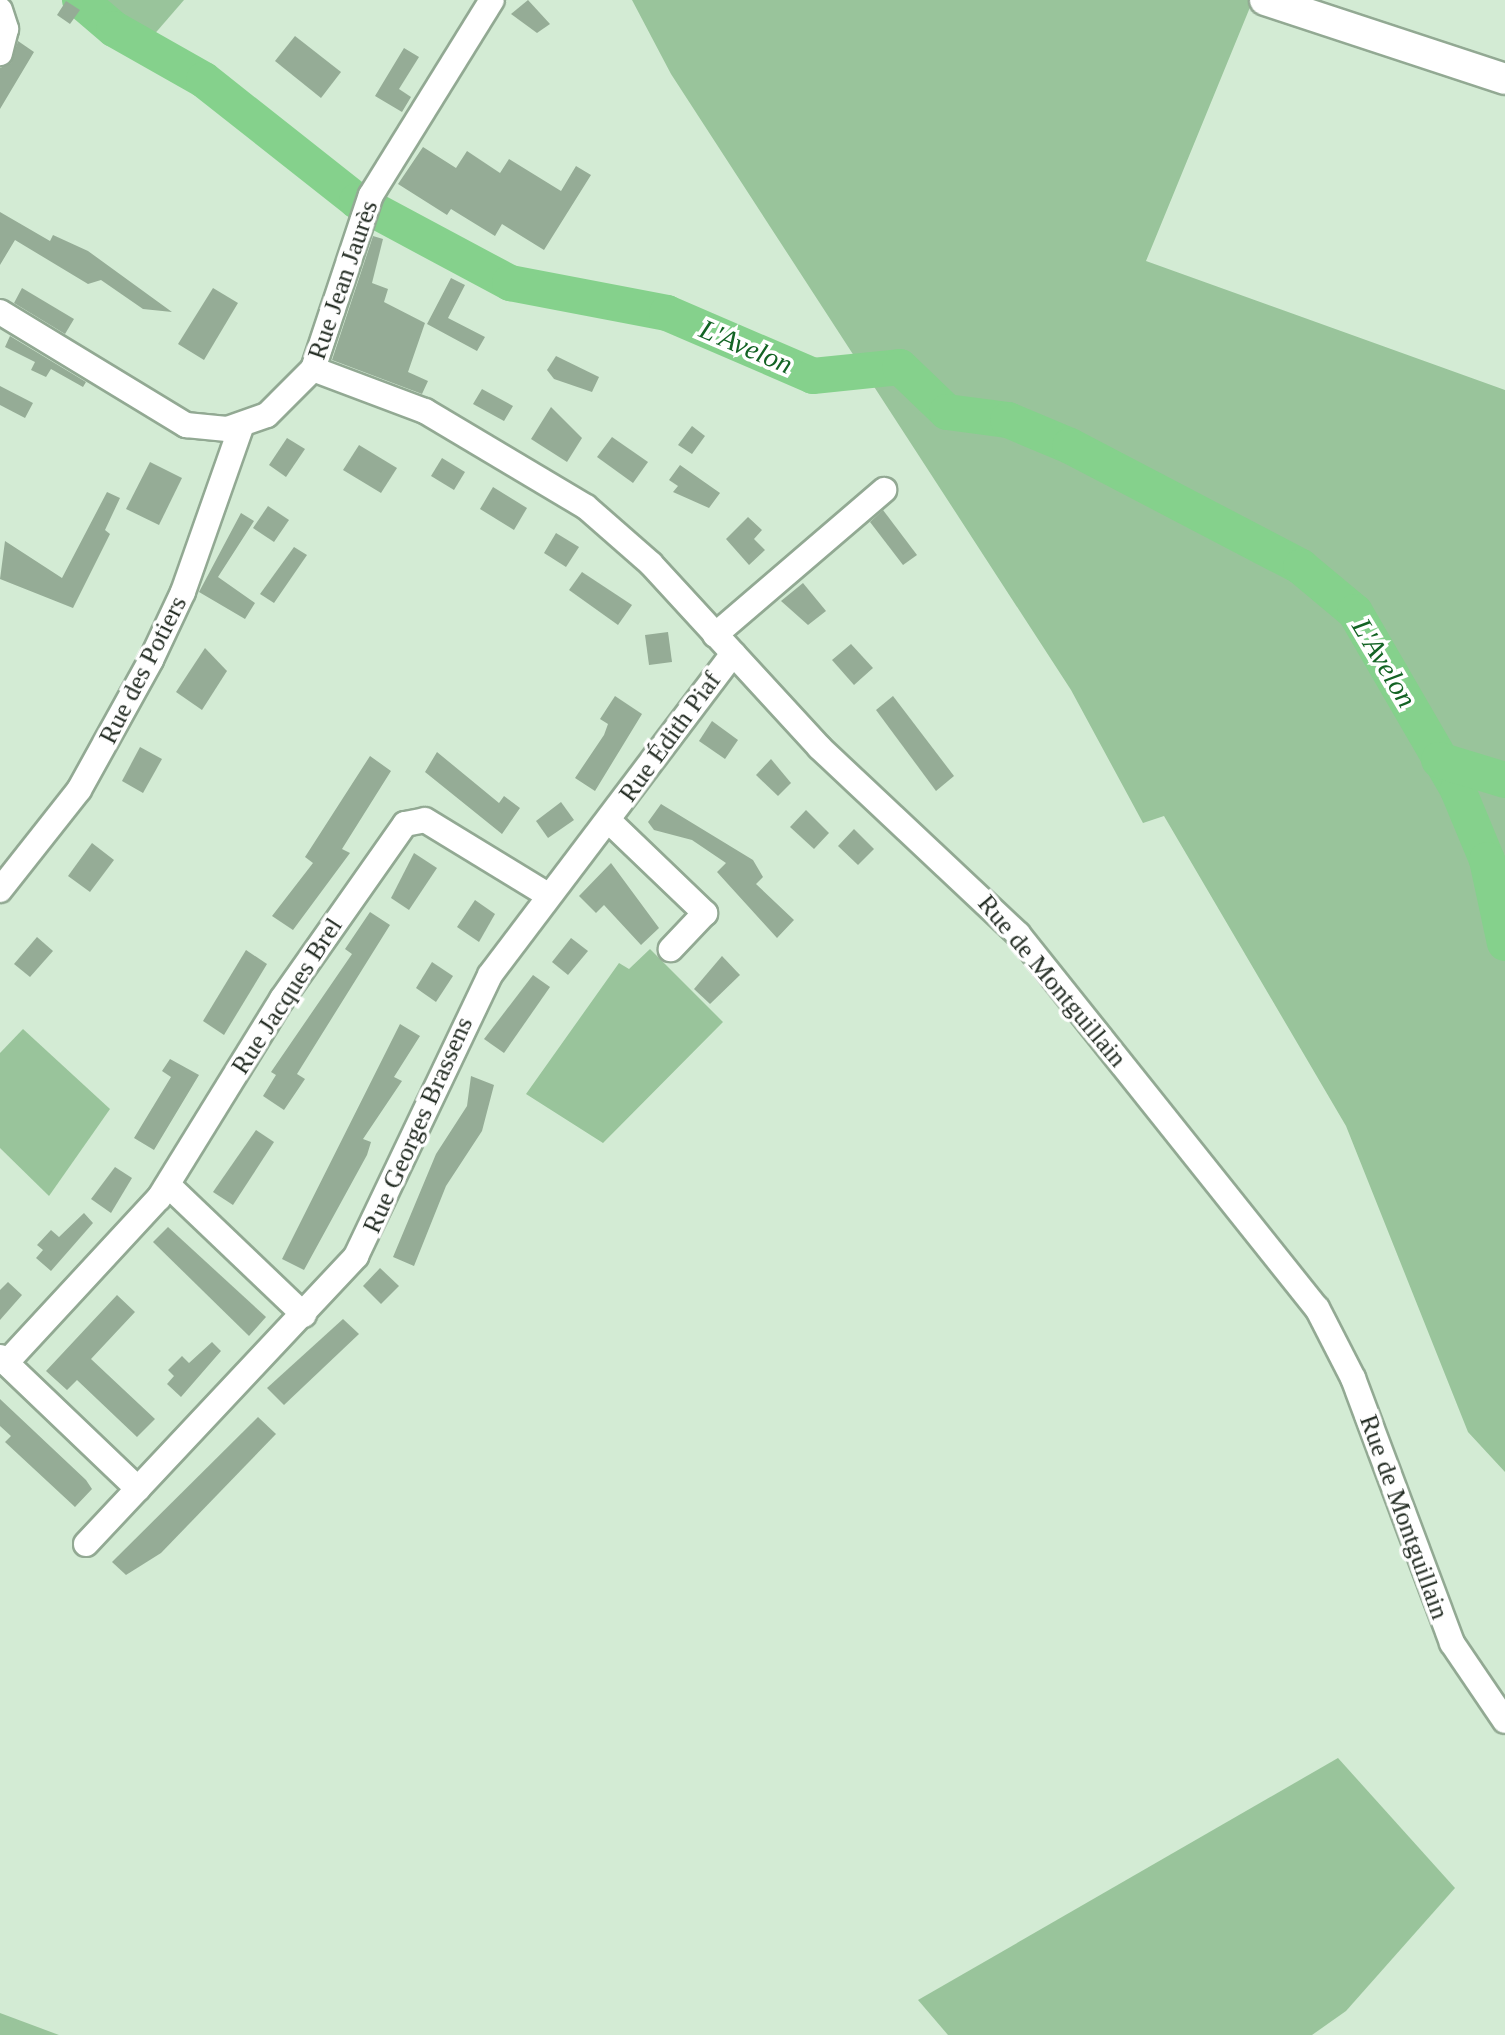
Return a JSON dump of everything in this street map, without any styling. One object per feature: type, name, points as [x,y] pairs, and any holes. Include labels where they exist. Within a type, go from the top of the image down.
[{"type":"main road","points":[[1265,0],[1505,79]]},
{"type":"street","name":"Rue Jean Jaurès","points":[[0,312],[186,425],[241,427],[282,406],[313,369],[371,195],[492,0]]},
{"type":"street","points":[[0,10],[6,29],[0,53]]},
{"type":"street","name":"Rue de Montguillain","points":[[313,369],[425,411],[552,483],[626,541],[831,759],[1018,934],[1302,1286],[1353,1378],[1452,1643],[1505,1721]]},
{"type":"street","name":"Rue des Potiers","points":[[0,890],[79,790],[151,660],[183,592],[241,427]]},
{"type":"street","points":[[715,635],[884,490]]},
{"type":"street","name":"Rue Édith Piaf","points":[[546,894],[610,822],[733,654]]},
{"type":"street","name":"Rue Jacques Brel","points":[[3,1360],[168,1185],[282,999],[399,829],[418,818],[546,894]]},
{"type":"street","name":"Rue Édith Piaf","points":[[610,822],[705,913],[671,949]]},
{"type":"street","name":"Rue Georges Brassens","points":[[86,1544],[304,1315],[377,1222],[463,1022],[546,894]]},
{"type":"street","points":[[168,1185],[304,1315]]},
{"type":"street","points":[[3,1360],[138,1489]]},
{"type":"green space","points":[[95,0],[184,0],[145,45]]},
{"type":"green space","points":[[632,0],[1253,0],[1146,261],[1505,390],[1505,1472],[1468,1432],[1346,1126],[1164,816],[1143,823],[1071,690],[671,74]]},
{"type":"green space","points":[[650,949],[723,1022],[603,1143],[526,1094],[619,963],[629,969]]},
{"type":"green space","points":[[23,1029],[110,1109],[49,1196],[0,1148],[0,1053]]},
{"type":"green space","points":[[1338,1758],[1455,1888],[1346,2011],[1312,2035],[948,2035],[918,2000]]},
{"type":"green space","points":[[0,2013],[59,2035],[0,2035]]},
{"type":"building","points":[[528,0],[550,24],[537,33],[511,14]]},
{"type":"building","points":[[66,1],[80,10],[70,24],[57,15]]},
{"type":"building","points":[[295,36],[341,72],[321,98],[275,61]]},
{"type":"building","points":[[18,41],[34,52],[0,109],[0,68],[11,63]]},
{"type":"building","points":[[404,48],[419,57],[399,89],[411,97],[402,112],[375,96]]},
{"type":"building","points":[[423,147],[456,168],[467,151],[500,173],[509,159],[561,191],[576,166],[591,175],[544,250],[502,224],[495,236],[451,209],[447,215],[398,184]]},
{"type":"building","points":[[0,212],[50,241],[53,235],[88,251],[172,312],[143,309],[101,280],[88,284],[15,240],[0,265]]},
{"type":"building","points":[[373,236],[383,239],[372,283],[388,289],[384,302],[425,323],[408,372],[428,381],[422,394],[332,360]]},
{"type":"building","points":[[451,278],[465,285],[448,318],[485,337],[477,351],[427,324]]},
{"type":"building","points":[[22,288],[74,319],[65,334],[14,303]]},
{"type":"building","points":[[213,288],[238,303],[204,360],[178,344]]},
{"type":"building","points":[[10,336],[86,382],[83,387],[51,369],[46,377],[31,370],[35,362],[5,347]]},
{"type":"building","points":[[556,356],[599,377],[592,392],[554,379],[547,370]]},
{"type":"building","points":[[0,386],[33,403],[25,418],[0,405]]},
{"type":"building","points":[[482,389],[513,406],[504,421],[473,404]]},
{"type":"building","points":[[551,407],[582,438],[567,462],[531,439]]},
{"type":"building","points":[[692,426],[705,436],[692,454],[678,445]]},
{"type":"building","points":[[612,437],[648,462],[633,483],[597,457]]},
{"type":"building","points":[[287,438],[305,449],[286,477],[269,465]]},
{"type":"building","points":[[359,445],[397,468],[381,493],[343,470]]},
{"type":"building","points":[[442,458],[465,472],[454,490],[431,476]]},
{"type":"building","points":[[150,462],[182,478],[159,525],[126,509]]},
{"type":"building","points":[[680,465],[720,493],[709,508],[673,492],[678,486],[669,480]]},
{"type":"building","points":[[493,487],[527,508],[514,530],[480,509]]},
{"type":"building","points":[[107,492],[120,498],[105,530],[110,534],[73,608],[0,579],[5,541],[62,578]]},
{"type":"building","points":[[268,506],[289,520],[274,542],[253,528]]},
{"type":"building","points":[[883,510],[917,555],[903,565],[870,522]]},
{"type":"building","points":[[241,513],[254,521],[218,577],[255,603],[245,619],[199,592]]},
{"type":"building","points":[[748,517],[762,530],[754,539],[765,550],[749,565],[726,539]]},
{"type":"building","points":[[556,533],[579,547],[566,567],[544,553]]},
{"type":"building","points":[[294,547],[307,555],[274,603],[260,594]]},
{"type":"building","points":[[582,572],[632,605],[618,625],[569,590]]},
{"type":"building","points":[[803,583],[826,611],[808,625],[781,601]]},
{"type":"building","points":[[668,632],[672,662],[649,665],[645,635]]},
{"type":"building","points":[[851,644],[873,668],[854,685],[832,660]]},
{"type":"building","points":[[205,648],[227,671],[202,710],[176,692]]},
{"type":"building","points":[[615,696],[642,714],[595,791],[575,778],[604,735],[608,724],[600,719]]},
{"type":"building","points":[[893,696],[954,776],[936,791],[876,710]]},
{"type":"building","points":[[712,721],[738,740],[725,759],[699,741]]},
{"type":"building","points":[[140,747],[162,759],[143,793],[122,781]]},
{"type":"building","points":[[437,752],[499,803],[504,796],[520,808],[502,834],[425,772]]},
{"type":"building","points":[[370,756],[391,771],[342,849],[350,853],[293,930],[272,916],[313,863],[305,857]]},
{"type":"building","points":[[771,759],[791,783],[778,796],[756,775]]},
{"type":"building","points":[[561,802],[574,820],[548,838],[536,821]]},
{"type":"building","points":[[661,804],[753,860],[763,877],[756,884],[794,920],[777,938],[717,872],[726,863],[692,840],[654,830],[648,822]]},
{"type":"building","points":[[806,810],[829,833],[814,849],[790,827]]},
{"type":"building","points":[[854,829],[874,849],[858,865],[838,846]]},
{"type":"building","points":[[92,843],[114,860],[90,892],[68,876]]},
{"type":"building","points":[[414,853],[437,868],[409,910],[391,898]]},
{"type":"building","points":[[611,863],[659,928],[641,945],[604,905],[596,913],[579,896]]},
{"type":"building","points":[[475,900],[495,914],[479,942],[457,927]]},
{"type":"building","points":[[370,912],[390,925],[297,1074],[305,1079],[284,1110],[263,1096],[276,1075],[271,1072],[352,954],[345,949]]},
{"type":"building","points":[[37,937],[53,951],[30,977],[14,964]]},
{"type":"building","points":[[571,938],[588,951],[568,975],[552,962]]},
{"type":"building","points":[[246,950],[267,964],[224,1035],[203,1021]]},
{"type":"building","points":[[722,956],[740,975],[710,1004],[694,989]]},
{"type":"building","points":[[432,962],[453,976],[436,1002],[416,988]]},
{"type":"building","points":[[533,975],[550,987],[504,1053],[484,1039]]},
{"type":"building","points":[[400,1024],[420,1036],[394,1077],[402,1081],[363,1139],[371,1142],[367,1155],[304,1270],[282,1259]]},
{"type":"building","points":[[170,1059],[199,1075],[154,1150],[134,1138],[171,1077],[162,1071]]},
{"type":"building","points":[[471,1076],[494,1085],[482,1131],[446,1186],[414,1266],[393,1257],[436,1154],[467,1106]]},
{"type":"building","points":[[256,1130],[274,1142],[233,1205],[213,1192]]},
{"type":"building","points":[[115,1167],[132,1178],[111,1213],[91,1199]]},
{"type":"building","points":[[84,1213],[93,1223],[51,1271],[36,1258],[43,1250],[37,1245],[51,1230],[59,1237]]},
{"type":"building","points":[[168,1227],[266,1317],[249,1336],[153,1242]]},
{"type":"building","points":[[380,1268],[399,1286],[381,1304],[363,1286]]},
{"type":"building","points":[[8,1282],[22,1295],[0,1320],[0,1290]]},
{"type":"building","points":[[117,1295],[135,1312],[91,1359],[155,1419],[137,1437],[77,1380],[67,1390],[46,1371]]},
{"type":"building","points":[[343,1319],[359,1334],[284,1405],[267,1388]]},
{"type":"building","points":[[212,1342],[221,1351],[181,1397],[167,1384],[174,1376],[168,1370],[182,1356],[189,1363]]},
{"type":"building","points":[[0,1399],[86,1480],[92,1489],[75,1507],[5,1442],[11,1436],[0,1426]]},
{"type":"building","points":[[258,1417],[276,1434],[161,1553],[126,1575],[112,1562]]},
{"type":"waterway","name":"L'Avelon","points":[[80,0],[114,29],[204,80],[357,201],[510,283],[667,313],[813,376],[900,367],[947,412],[1008,420],[1070,446],[1301,567],[1355,612],[1458,790],[1487,860],[1505,943]]},
{"type":"waterway","points":[[1439,760],[1505,780]]}]
